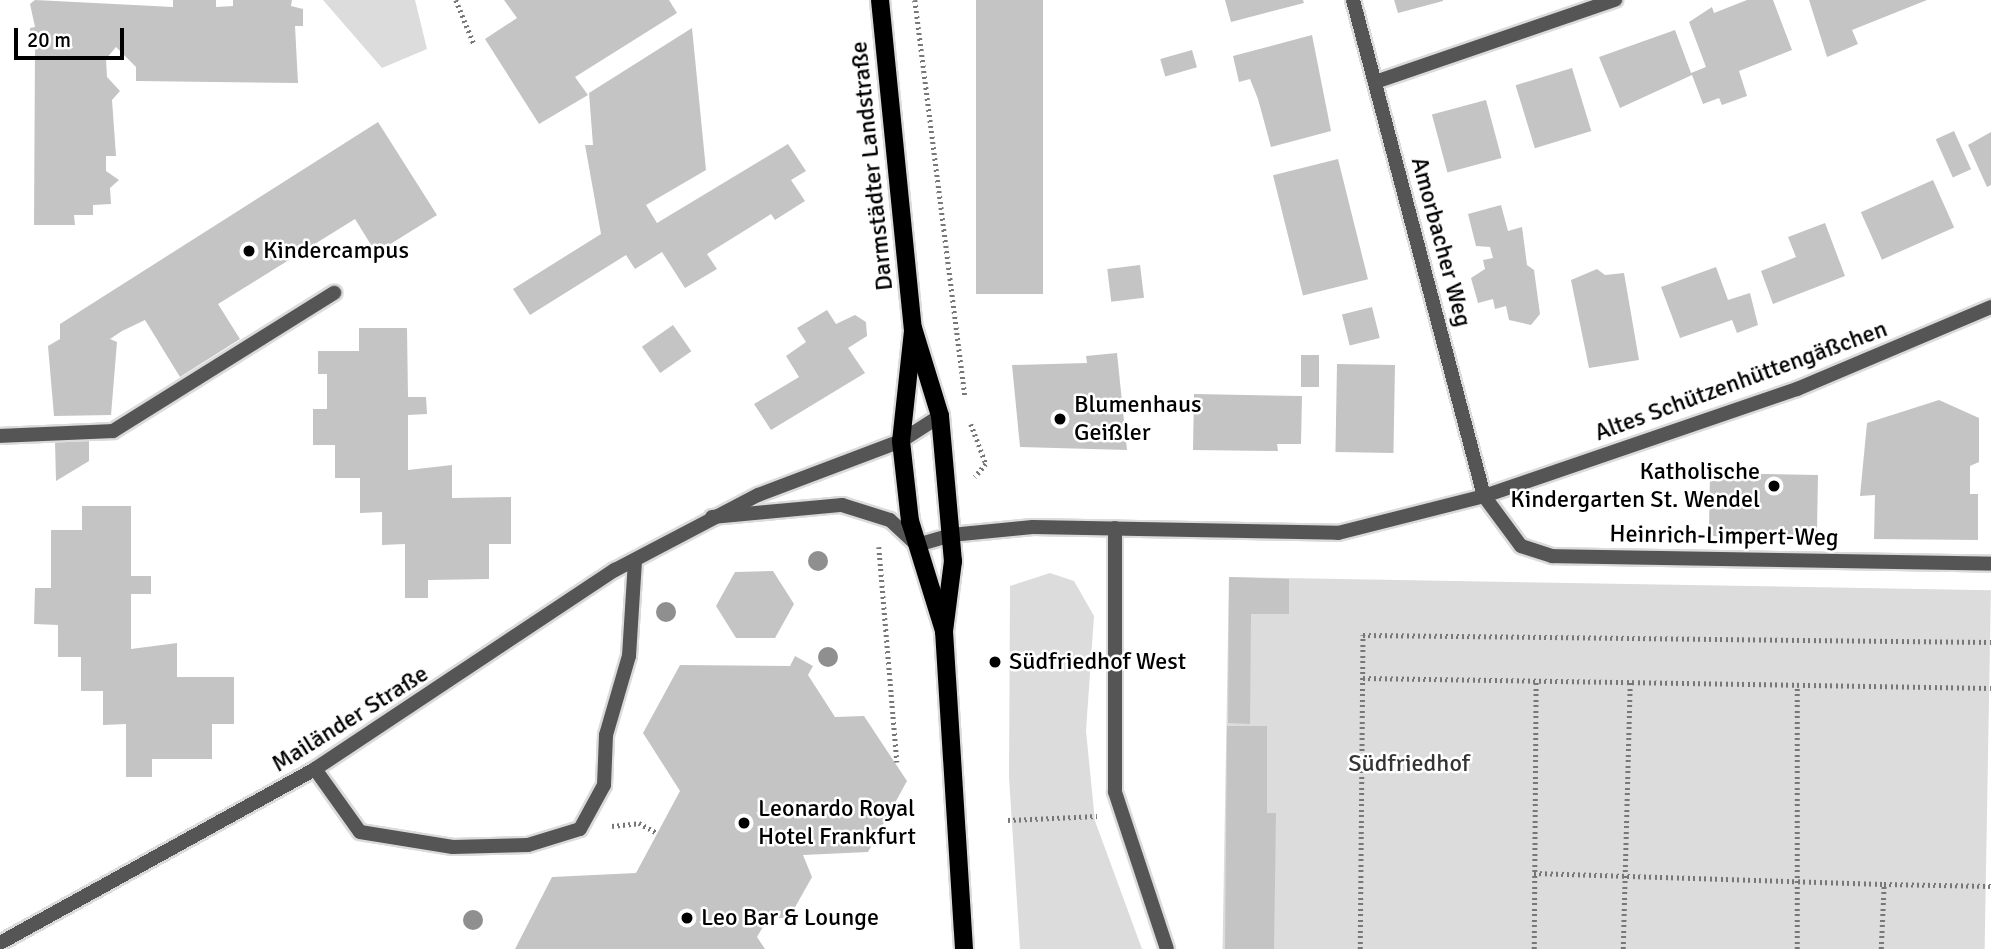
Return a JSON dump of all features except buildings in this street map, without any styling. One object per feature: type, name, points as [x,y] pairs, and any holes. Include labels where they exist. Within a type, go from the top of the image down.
[{"type":"main road","name":"Darmstädter Landstraße","points":[[880,0],[913,328],[940,416],[951,535],[944,631],[964,949]]},
{"type":"main road","name":"Darmstädter Landstraße","points":[[913,328],[901,442],[917,545],[944,631]]},
{"type":"street","name":"Amorbacher Weg","points":[[1353,0],[1484,496]]},
{"type":"street","points":[[1375,82],[1615,0]]},
{"type":"street","points":[[0,436],[113,431],[334,293]]},
{"type":"street","name":"Altes Schützenhüttengäßchen","points":[[951,535],[1006,528],[1338,533],[1484,496],[1797,389],[1991,307]]},
{"type":"street","name":"Mailänder Straße","points":[[0,943],[315,769],[635,560],[712,517],[866,450],[901,442],[940,416]]},
{"type":"street","name":"Heinrich-Limpert-Weg","points":[[1484,496],[1521,546],[1552,556],[1991,564]]},
{"type":"street","name":"Mailänder Straße","points":[[712,517],[842,505],[868,509]]},
{"type":"street","points":[[868,509],[917,545],[951,535]]},
{"type":"street","points":[[1115,528],[1119,815],[1157,906],[1167,949]]},
{"type":"street","points":[[315,769],[360,832],[453,847],[528,845],[580,829],[604,785],[606,735],[631,644],[635,560]]},
{"type":"path","points":[[456,0],[474,44]]},
{"type":"path","points":[[915,0],[966,402]]},
{"type":"path","points":[[968,416],[986,464],[979,466]]},
{"type":"path","points":[[868,509],[885,565],[897,762]]},
{"type":"path","points":[[1360,949],[1363,635],[1991,642]]},
{"type":"path","points":[[1363,678],[1991,688]]},
{"type":"path","points":[[1534,949],[1536,680]]},
{"type":"path","points":[[1623,949],[1630,681]]},
{"type":"path","points":[[1797,685],[1797,949]]},
{"type":"path","points":[[1008,820],[1119,815]]},
{"type":"path","points":[[639,823],[657,833]]},
{"type":"path","points":[[1534,873],[1991,886]]},
{"type":"path","points":[[1881,949],[1884,884]]},
{"type":"green space","points":[[323,0],[415,0],[427,49],[382,68]]},
{"type":"green space","points":[[1050,573],[1074,581],[1094,616],[1086,731],[1095,821],[1142,949],[1020,949],[1009,777],[1010,586]]},
{"type":"green space","name":"Südfriedhof","points":[[1229,577],[1991,590],[1985,949],[1223,949]]},
{"type":"place","name":"Kindercampus","points":[[249,251]]},
{"type":"place","name":"Blumenhaus Geißler","points":[[1060,419]]},
{"type":"place","name":"Katholische Kindergarten St. Wendel","points":[[1774,486]]},
{"type":"place","name":"Südfriedhof West","points":[[995,662]]},
{"type":"place","name":"Leonardo Royal Hotel Frankfurt","points":[[744,823]]},
{"type":"place","name":"Leo Bar & Lounge","points":[[687,918]]}]
